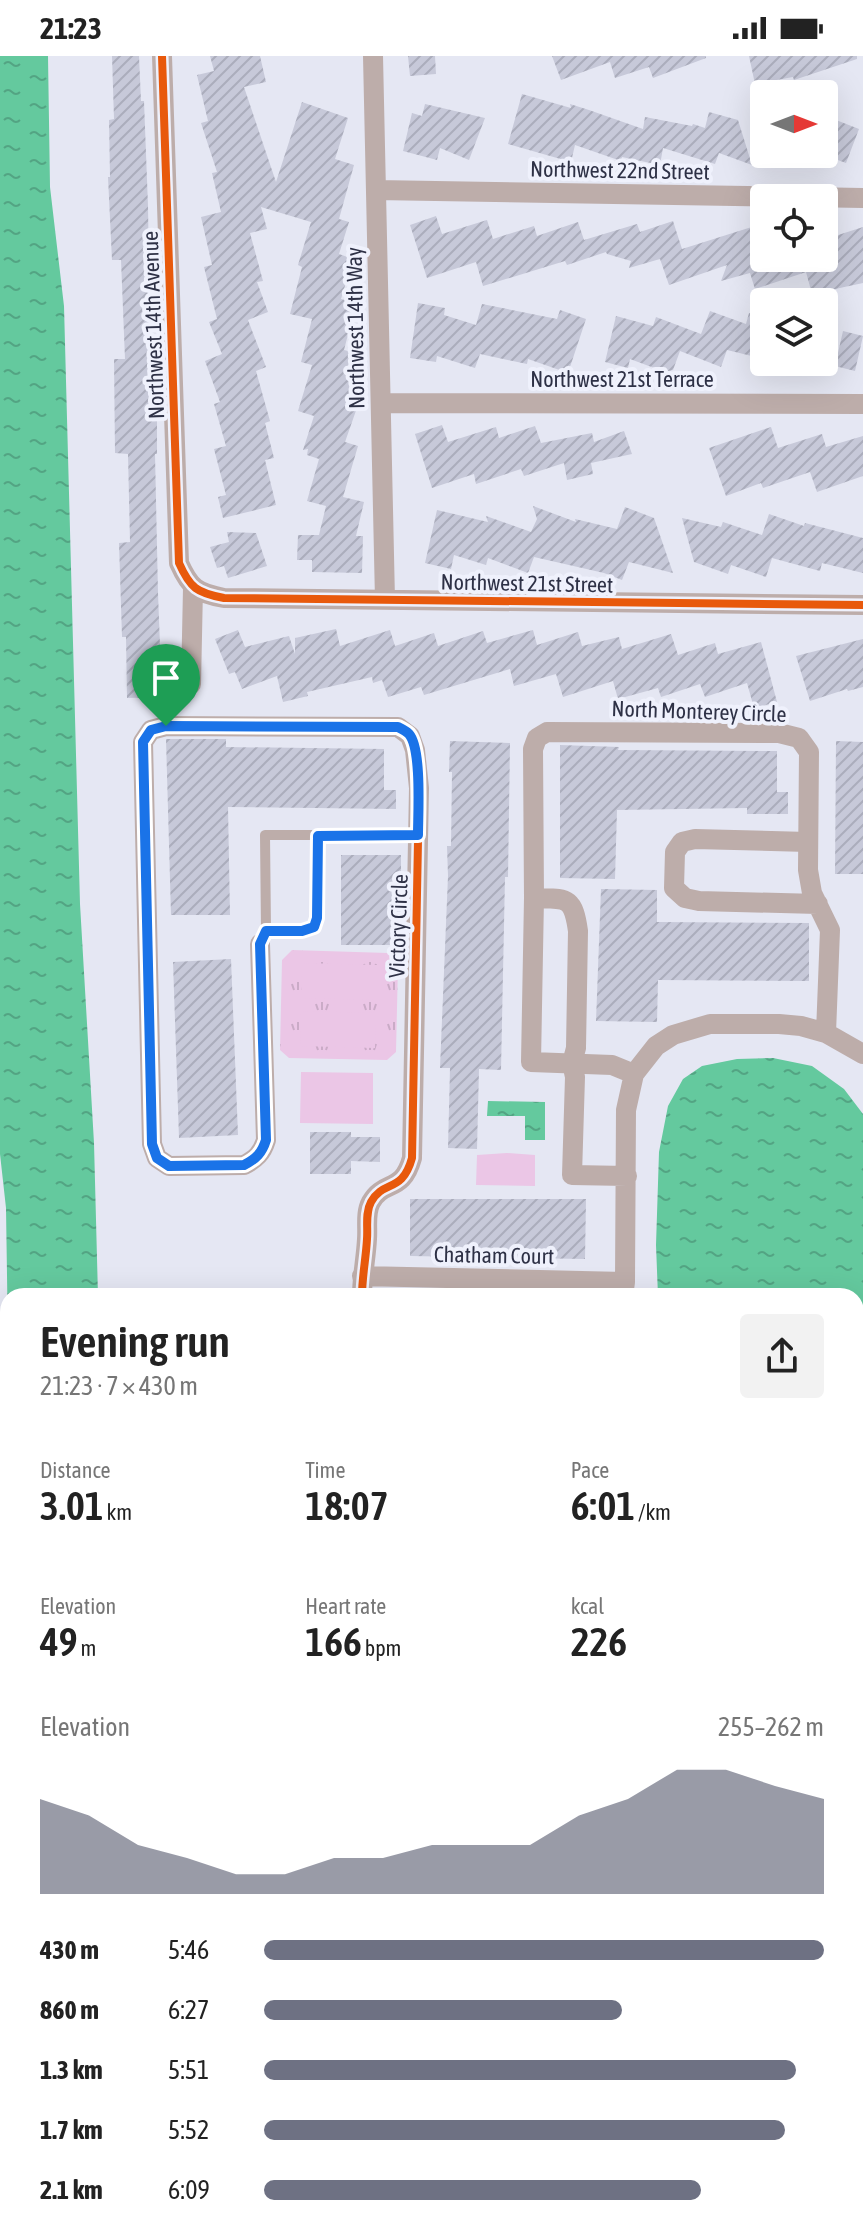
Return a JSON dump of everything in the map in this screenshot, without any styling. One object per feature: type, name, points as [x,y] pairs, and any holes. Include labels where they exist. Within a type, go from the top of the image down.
[{"type":"street","name":"Northwest 14th Avenue","points":[[162,56],[179,563],[193,588]]},
{"type":"street","name":"Northwest 14th Way","points":[[373,56],[385,600]]},
{"type":"street","name":"Northwest 22nd Street","points":[[376,190],[863,198]]},
{"type":"street","name":"Northwest 21st Terrace","points":[[381,403],[863,404]]},
{"type":"street","name":"Northwest 21st Street","points":[[193,588],[224,598],[863,605]]},
{"type":"street","points":[[191,684],[193,588]]},
{"type":"street","name":"Victory Circle","points":[[263,938],[266,1140],[263,1150],[244,1165],[169,1166],[157,1158],[152,1144],[143,742],[151,730],[166,726],[398,727],[410,736],[415,750],[419,788],[412,1158],[402,1180],[381,1190],[367,1210],[362,1286]]},
{"type":"street","name":"North Monterey Circle","points":[[534,898],[533,749],[537,738],[547,732],[779,733],[799,738],[809,752],[810,882],[830,930],[826,1033]]},
{"type":"street","points":[[808,842],[695,839],[682,842],[675,852],[674,888],[685,898],[699,901],[818,904]]},
{"type":"street","points":[[627,1176],[572,1175],[575,1077],[572,1063],[576,1048],[578,931],[576,912],[570,903],[561,899],[534,898],[531,1062],[572,1063],[612,1065],[634,1074]]},
{"type":"street","points":[[624,1288],[626,1110],[634,1074],[656,1046],[673,1035],[710,1024],[779,1024],[826,1033],[863,1054]]},
{"type":"street","name":"Chatham Court","points":[[362,1286],[537,1288]]},
{"type":"lane","points":[[318,836],[317,918],[314,927],[263,938],[265,835],[418,835]]},
{"type":"green space","points":[[292,950],[388,953],[398,965],[396,1052],[387,1060],[289,1058],[280,1050],[282,960]]},
{"type":"green space","points":[[302,963],[377,965],[377,1000],[301,998]]},
{"type":"green space","points":[[301,1011],[376,1013],[375,1048],[300,1046]]},
{"type":"green space","points":[[301,1072],[373,1073],[373,1124],[300,1123]]},
{"type":"green space","points":[[477,1155],[535,1155],[535,1186],[476,1185]]},
{"type":"water","points":[[0,56],[48,56],[50,187],[64,306],[80,904],[94,1143],[98,1288],[7,1288],[6,1208],[0,1154]]},
{"type":"water","points":[[773,1058],[812,1066],[844,1089],[863,1114],[863,1288],[658,1288],[659,1152],[668,1106],[683,1079],[702,1066],[737,1059]]},
{"type":"water","points":[[488,1101],[545,1102],[545,1140],[525,1140],[525,1116],[487,1116]]},
{"type":"building","points":[[112,56],[139,56],[141,101],[144,101],[150,341],[153,341],[157,408],[155,454],[160,646],[166,646],[167,697],[127,698],[119,543],[130,542],[128,454],[115,453],[114,359],[125,359],[121,260],[112,260],[108,177],[109,120],[114,119]]},
{"type":"building","points":[[210,56],[260,56],[266,82],[244,87],[276,182],[302,102],[348,118],[335,159],[354,165],[339,219],[349,222],[339,254],[353,259],[341,299],[356,303],[344,350],[360,354],[349,399],[359,402],[345,442],[358,446],[343,497],[364,502],[356,536],[363,536],[362,573],[312,572],[312,560],[297,560],[298,535],[319,535],[326,506],[307,501],[319,459],[307,455],[308,449],[303,450],[314,416],[298,411],[312,365],[301,362],[312,319],[290,314],[302,267],[298,265],[311,222],[261,207],[267,229],[250,233],[263,281],[257,282],[268,312],[248,320],[266,367],[256,371],[270,421],[265,423],[274,458],[265,460],[276,505],[223,518],[218,497],[226,495],[214,449],[226,446],[214,404],[220,402],[205,361],[222,354],[209,322],[217,319],[204,267],[212,265],[201,217],[221,212],[212,173],[217,172],[201,123],[208,121],[197,75],[214,71]]},
{"type":"building","points":[[408,56],[435,56],[436,74],[410,76]]},
{"type":"building","points":[[552,56],[706,58],[653,78],[649,67],[615,78],[610,62],[561,80]]},
{"type":"building","points":[[749,56],[857,56],[857,59],[794,80],[793,77],[754,80]]},
{"type":"building","points":[[522,94],[571,108],[570,104],[643,129],[645,117],[705,128],[709,112],[738,120],[750,164],[719,153],[715,164],[663,148],[660,165],[622,157],[621,161],[575,145],[571,162],[508,144]]},
{"type":"building","points":[[425,104],[485,118],[469,160],[440,148],[437,160],[403,151],[412,113],[422,116]]},
{"type":"building","points":[[838,121],[859,129],[846,163],[838,160]]},
{"type":"building","points":[[436,216],[442,234],[487,220],[493,239],[534,226],[537,236],[578,222],[584,240],[637,224],[640,232],[673,221],[682,249],[750,228],[750,272],[806,272],[755,288],[750,273],[721,281],[727,265],[669,285],[660,259],[629,268],[631,261],[606,252],[483,286],[476,262],[427,278],[410,225]]},
{"type":"building","points":[[863,227],[863,283],[838,288],[810,288],[806,272],[838,272],[838,235]]},
{"type":"building","points":[[418,303],[445,308],[444,315],[476,325],[482,304],[557,319],[560,310],[586,319],[568,373],[528,359],[527,364],[480,354],[475,368],[437,356],[436,362],[410,358]]},
{"type":"building","points":[[710,311],[746,324],[750,313],[750,356],[727,350],[721,367],[680,351],[673,370],[665,372],[630,359],[628,368],[605,362],[616,316],[653,326],[656,317],[701,334]]},
{"type":"building","points":[[843,331],[863,336],[855,371],[838,367]]},
{"type":"building","points":[[442,425],[448,442],[496,427],[499,438],[535,426],[541,443],[592,433],[594,442],[624,431],[632,454],[591,463],[593,474],[567,480],[564,463],[524,476],[521,469],[476,484],[474,474],[432,488],[415,434]]},
{"type":"building","points":[[771,427],[778,448],[822,434],[826,447],[863,436],[863,476],[817,492],[810,472],[763,488],[761,483],[726,496],[709,448]]},
{"type":"building","points":[[533,506],[576,522],[575,519],[617,529],[625,507],[654,518],[673,573],[629,562],[622,580],[534,557],[528,573],[488,558],[486,565],[454,555],[451,569],[425,563],[437,510],[488,522],[486,516],[531,532],[537,519]]},
{"type":"building","points":[[769,514],[804,526],[805,523],[863,538],[863,573],[822,563],[820,571],[772,558],[766,577],[731,565],[728,574],[694,562],[682,518],[721,527],[723,522],[762,535]]},
{"type":"building","points":[[227,532],[256,533],[267,566],[228,578],[224,566],[217,568],[210,547],[229,542]]},
{"type":"building","points":[[336,629],[340,646],[390,630],[395,646],[434,633],[438,646],[483,631],[487,643],[533,630],[537,645],[578,632],[582,646],[619,637],[622,649],[671,634],[678,655],[715,643],[718,654],[761,642],[777,702],[754,708],[747,683],[705,697],[700,684],[661,697],[658,688],[618,699],[613,681],[563,697],[556,674],[514,686],[510,669],[424,695],[421,687],[388,697],[382,680],[373,683],[372,677],[307,692],[308,696],[283,702],[277,676],[242,689],[235,672],[229,674],[215,639],[238,630],[245,647],[289,636],[295,654],[295,638]]},
{"type":"building","points":[[863,639],[863,687],[810,701],[796,656]]},
{"type":"building","points":[[166,739],[226,739],[226,747],[384,749],[384,790],[396,790],[396,809],[228,807],[230,915],[171,915]]},
{"type":"building","points":[[450,741],[510,743],[501,1070],[479,1069],[477,1149],[448,1148],[450,1068],[440,1068],[447,846],[451,846]]},
{"type":"building","points":[[836,741],[863,742],[863,874],[835,874]]},
{"type":"building","points":[[560,745],[619,747],[618,750],[777,751],[777,792],[788,792],[788,814],[747,814],[747,808],[617,810],[615,879],[560,878]]},
{"type":"building","points":[[341,855],[401,855],[401,945],[341,945]]},
{"type":"building","points":[[601,889],[657,890],[657,922],[809,923],[809,981],[658,980],[657,1022],[596,1021]]},
{"type":"building","points":[[231,959],[238,1135],[179,1138],[173,962]]},
{"type":"building","points":[[310,1132],[351,1132],[351,1137],[380,1137],[380,1162],[351,1161],[351,1174],[310,1174]]},
{"type":"building","points":[[410,1199],[586,1199],[585,1259],[410,1256]]},
{"type":"cycle path","points":[[162,56],[179,563],[196,588],[224,598],[863,605]]},
{"type":"cycle path","points":[[260,944],[264,1145],[258,1155],[244,1165],[169,1166],[157,1158],[152,1144],[143,742],[151,730],[166,726],[398,727],[410,736],[415,750],[419,788],[412,1158],[403,1177],[381,1190],[369,1206],[363,1288]]},
{"type":"route","points":[[166,726],[398,727],[410,736],[415,750],[419,788],[418,835],[318,836],[317,918],[314,927],[302,931],[266,931],[260,944],[266,1140],[263,1150],[244,1165],[169,1166],[157,1158],[152,1144],[143,742],[151,730],[166,726]]}]
